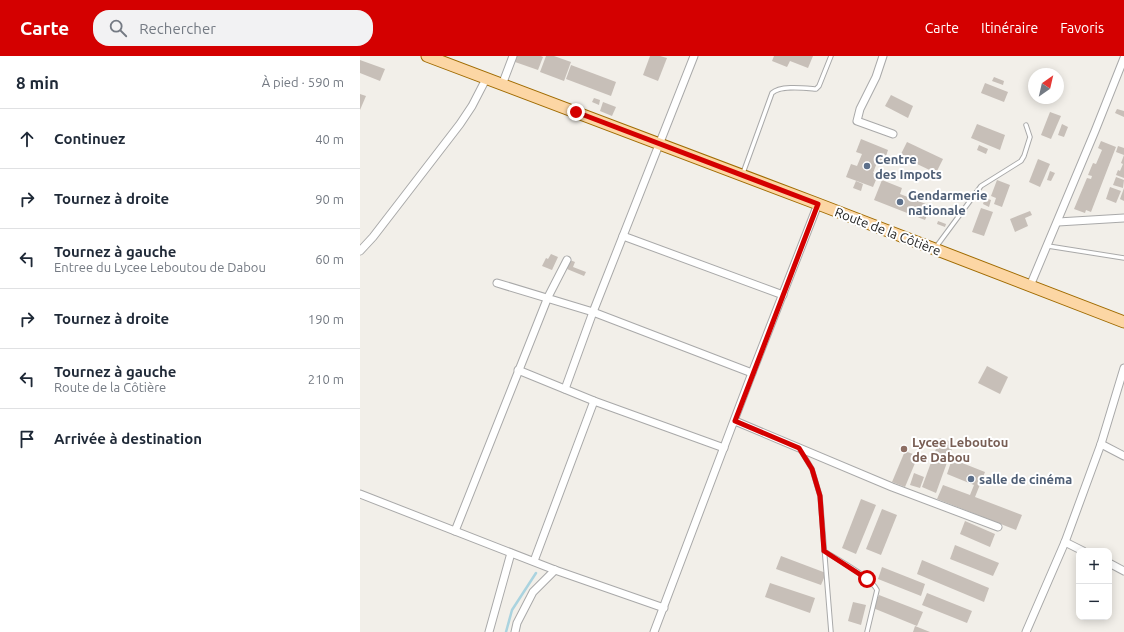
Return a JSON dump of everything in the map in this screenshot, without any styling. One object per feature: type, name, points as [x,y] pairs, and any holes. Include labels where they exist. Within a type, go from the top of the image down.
[{"type":"main road","name":"Route de la Côtière","points":[[427,56],[1124,322]]},
{"type":"street","points":[[502,85],[513,56]]},
{"type":"street","points":[[565,389],[593,312],[694,56]]},
{"type":"street","points":[[883,56],[876,77],[860,109],[857,121],[893,134]]},
{"type":"street","points":[[1030,286],[1058,222],[1124,58]]},
{"type":"street","points":[[360,251],[373,237],[460,124],[472,106],[486,79]]},
{"type":"street","points":[[654,632],[818,204]]},
{"type":"street","points":[[1058,222],[1124,218]]},
{"type":"street","points":[[623,236],[783,295]]},
{"type":"street","points":[[454,531],[548,297],[567,260]]},
{"type":"street","points":[[497,283],[548,297],[593,312],[752,373]]},
{"type":"street","points":[[1026,632],[1065,542],[1100,444],[1124,368]]},
{"type":"street","points":[[518,370],[594,401],[724,448]]},
{"type":"street","points":[[534,561],[594,401]]},
{"type":"street","points":[[735,421],[892,487],[998,527]]},
{"type":"street","points":[[1100,444],[1124,456]]},
{"type":"street","points":[[360,494],[555,570],[664,608]]},
{"type":"street","points":[[1065,542],[1077,548]]},
{"type":"street","points":[[489,632],[511,553]]},
{"type":"street","points":[[1112,565],[1124,571]]},
{"type":"street","points":[[515,632],[533,592],[555,570]]},
{"type":"lane","points":[[742,176],[772,93],[775,90],[782,89],[816,89],[819,86],[831,56]]},
{"type":"lane","points":[[934,250],[981,186],[1021,161],[1030,137],[1026,125]]},
{"type":"lane","points":[[1048,246],[1124,258]]},
{"type":"lane","points":[[799,448],[812,469],[820,496],[831,632]]},
{"type":"lane","points":[[824,551],[867,579],[875,586],[877,590],[867,632]]},
{"type":"building","points":[[517,56],[543,57],[538,70],[515,62]]},
{"type":"building","points":[[546,56],[554,56],[571,62],[564,81],[540,72]]},
{"type":"building","points":[[650,56],[667,58],[658,81],[643,75]]},
{"type":"building","points":[[774,56],[813,56],[808,68],[790,61],[787,67],[772,61]]},
{"type":"building","points":[[360,60],[385,69],[380,81],[360,73]]},
{"type":"building","points":[[571,65],[616,82],[611,96],[566,79]]},
{"type":"building","points":[[994,77],[1004,81],[1003,85],[992,81]]},
{"type":"building","points":[[985,83],[1008,92],[1004,102],[981,93]]},
{"type":"building","points":[[360,94],[366,96],[360,110]]},
{"type":"building","points":[[891,95],[913,106],[908,118],[885,106]]},
{"type":"building","points":[[594,98],[600,100],[599,105],[592,102]]},
{"type":"building","points":[[603,102],[616,107],[612,116],[600,111]]},
{"type":"building","points":[[1117,109],[1124,111],[1124,117],[1115,113]]},
{"type":"building","points":[[1050,112],[1061,116],[1051,139],[1041,135]]},
{"type":"building","points":[[977,124],[1005,135],[1000,150],[971,138]]},
{"type":"building","points":[[1062,124],[1068,127],[1064,137],[1058,135]]},
{"type":"building","points":[[861,139],[888,150],[884,162],[878,160],[873,173],[878,175],[873,187],[846,177],[851,164],[857,166],[862,154],[856,152]]},
{"type":"building","points":[[1101,141],[1116,147],[1091,212],[1086,210],[1085,213],[1074,209],[1087,178],[1091,179],[1092,176],[1088,175],[1093,163],[1096,164],[1102,150],[1098,148]]},
{"type":"building","points":[[907,142],[943,159],[936,173],[900,156]]},
{"type":"building","points":[[979,145],[988,149],[986,154],[977,150]]},
{"type":"building","points":[[1118,146],[1124,148],[1124,155],[1116,152]]},
{"type":"building","points":[[1124,155],[1124,178],[1116,175],[1118,170],[1120,171],[1123,164],[1121,163]]},
{"type":"building","points":[[1038,159],[1050,164],[1040,187],[1029,182]]},
{"type":"building","points":[[1050,171],[1055,173],[1051,181],[1047,180]]},
{"type":"building","points":[[1116,177],[1124,180],[1123,188],[1113,185]]},
{"type":"building","points":[[882,180],[902,188],[900,194],[931,206],[925,220],[874,200]]},
{"type":"building","points":[[997,180],[1010,185],[1002,207],[994,204],[996,198],[991,196]]},
{"type":"building","points":[[856,181],[863,184],[861,191],[853,188]]},
{"type":"building","points":[[1110,187],[1121,191],[1116,203],[1106,199]]},
{"type":"building","points":[[1124,188],[1124,201],[1120,199]]},
{"type":"building","points":[[985,198],[991,200],[989,207],[983,204]]},
{"type":"building","points":[[981,208],[993,212],[984,236],[972,232]]},
{"type":"building","points":[[1030,211],[1032,215],[1025,218],[1028,226],[1015,232],[1010,219]]},
{"type":"building","points":[[938,221],[946,224],[945,227],[937,224]]},
{"type":"building","points":[[551,254],[558,257],[552,270],[542,266],[546,258],[548,259]]},
{"type":"building","points":[[570,260],[575,262],[573,267],[586,272],[584,276],[567,269]]},
{"type":"building","points":[[987,366],[1008,377],[1000,394],[978,383]]},
{"type":"building","points":[[940,438],[954,443],[936,493],[922,487]]},
{"type":"building","points":[[905,451],[918,456],[905,487],[892,482]]},
{"type":"building","points":[[952,459],[985,472],[975,497],[1022,515],[1016,530],[937,499],[943,485],[970,495],[974,485],[947,474]]},
{"type":"building","points":[[914,473],[924,477],[920,488],[910,485]]},
{"type":"building","points":[[861,499],[876,505],[856,554],[842,548]]},
{"type":"building","points":[[882,509],[897,515],[881,555],[866,549]]},
{"type":"building","points":[[965,521],[995,534],[990,547],[960,534]]},
{"type":"building","points":[[955,545],[999,563],[993,576],[950,559]]},
{"type":"building","points":[[781,556],[826,573],[821,585],[776,569]]},
{"type":"building","points":[[922,560],[989,588],[984,602],[917,574]]},
{"type":"building","points":[[882,567],[925,584],[921,596],[878,579]]},
{"type":"building","points":[[770,583],[815,598],[810,613],[765,597]]},
{"type":"building","points":[[927,593],[972,611],[967,623],[922,605]]},
{"type":"building","points":[[879,595],[923,612],[917,626],[873,608]]},
{"type":"building","points":[[853,602],[866,605],[861,625],[848,621]]},
{"type":"building","points":[[915,626],[930,632],[913,632]]},
{"type":"waterway","points":[[506,632],[512,610],[536,573]]},
{"type":"place","name":"Centre des Impots","points":[[867,166]]},
{"type":"place","name":"Gendarmerie nationale","points":[[900,202]]},
{"type":"place","name":"Lycee Leboutou de Dabou","points":[[904,449]]},
{"type":"place","name":"salle de cinéma","points":[[971,479]]},
{"type":"route","points":[[576,112],[818,204],[752,373],[735,421],[799,448],[812,469],[820,496],[824,551],[867,579]]}]
